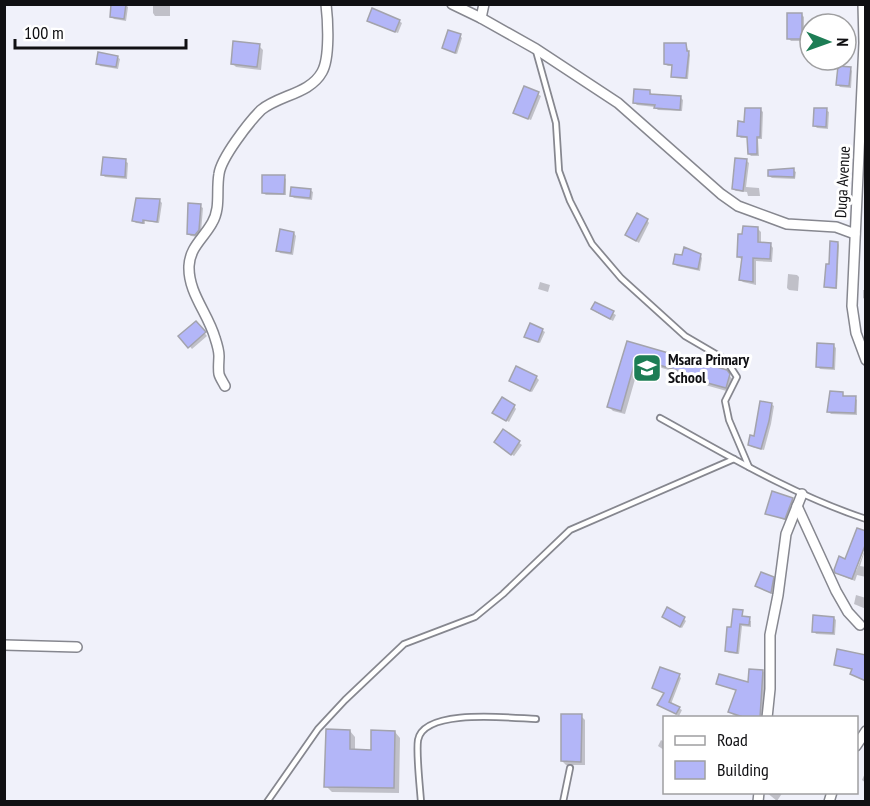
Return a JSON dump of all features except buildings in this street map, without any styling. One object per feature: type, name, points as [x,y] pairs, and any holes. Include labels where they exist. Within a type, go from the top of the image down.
[{"type":"street","points":[[225,386],[219,374],[219,353],[215,335],[199,298],[190,286],[191,251],[212,223],[218,205],[219,171],[225,156],[261,111],[273,102],[309,86],[321,75],[325,67],[328,27],[326,4]]},
{"type":"street","points":[[452,4],[536,48],[618,103],[721,194],[738,206],[787,224],[836,227],[855,234]]},
{"type":"street","points":[[482,18],[484,4]]},
{"type":"street","name":"Duga Avenue","points":[[863,4],[865,43],[852,306],[866,360]]},
{"type":"street","points":[[767,716],[770,689],[770,635],[786,534],[802,494]]},
{"type":"street","points":[[797,506],[836,591],[848,612],[860,625]]},
{"type":"street","points":[[4,645],[77,647]]},
{"type":"lane","points":[[536,48],[556,123],[559,171],[570,201],[592,244],[621,278],[685,336],[726,360],[732,368],[737,377],[725,401],[729,420],[749,467]]},
{"type":"lane","points":[[660,418],[802,494],[866,519]]},
{"type":"lane","points":[[267,801],[318,729],[404,644],[475,617],[503,594],[570,530],[734,459]]},
{"type":"lane","points":[[421,801],[418,739],[426,726],[449,718],[536,719]]},
{"type":"lane","points":[[563,801],[570,768]]},
{"type":"place","name":"Msara Primary School","points":[[647,368]]}]
